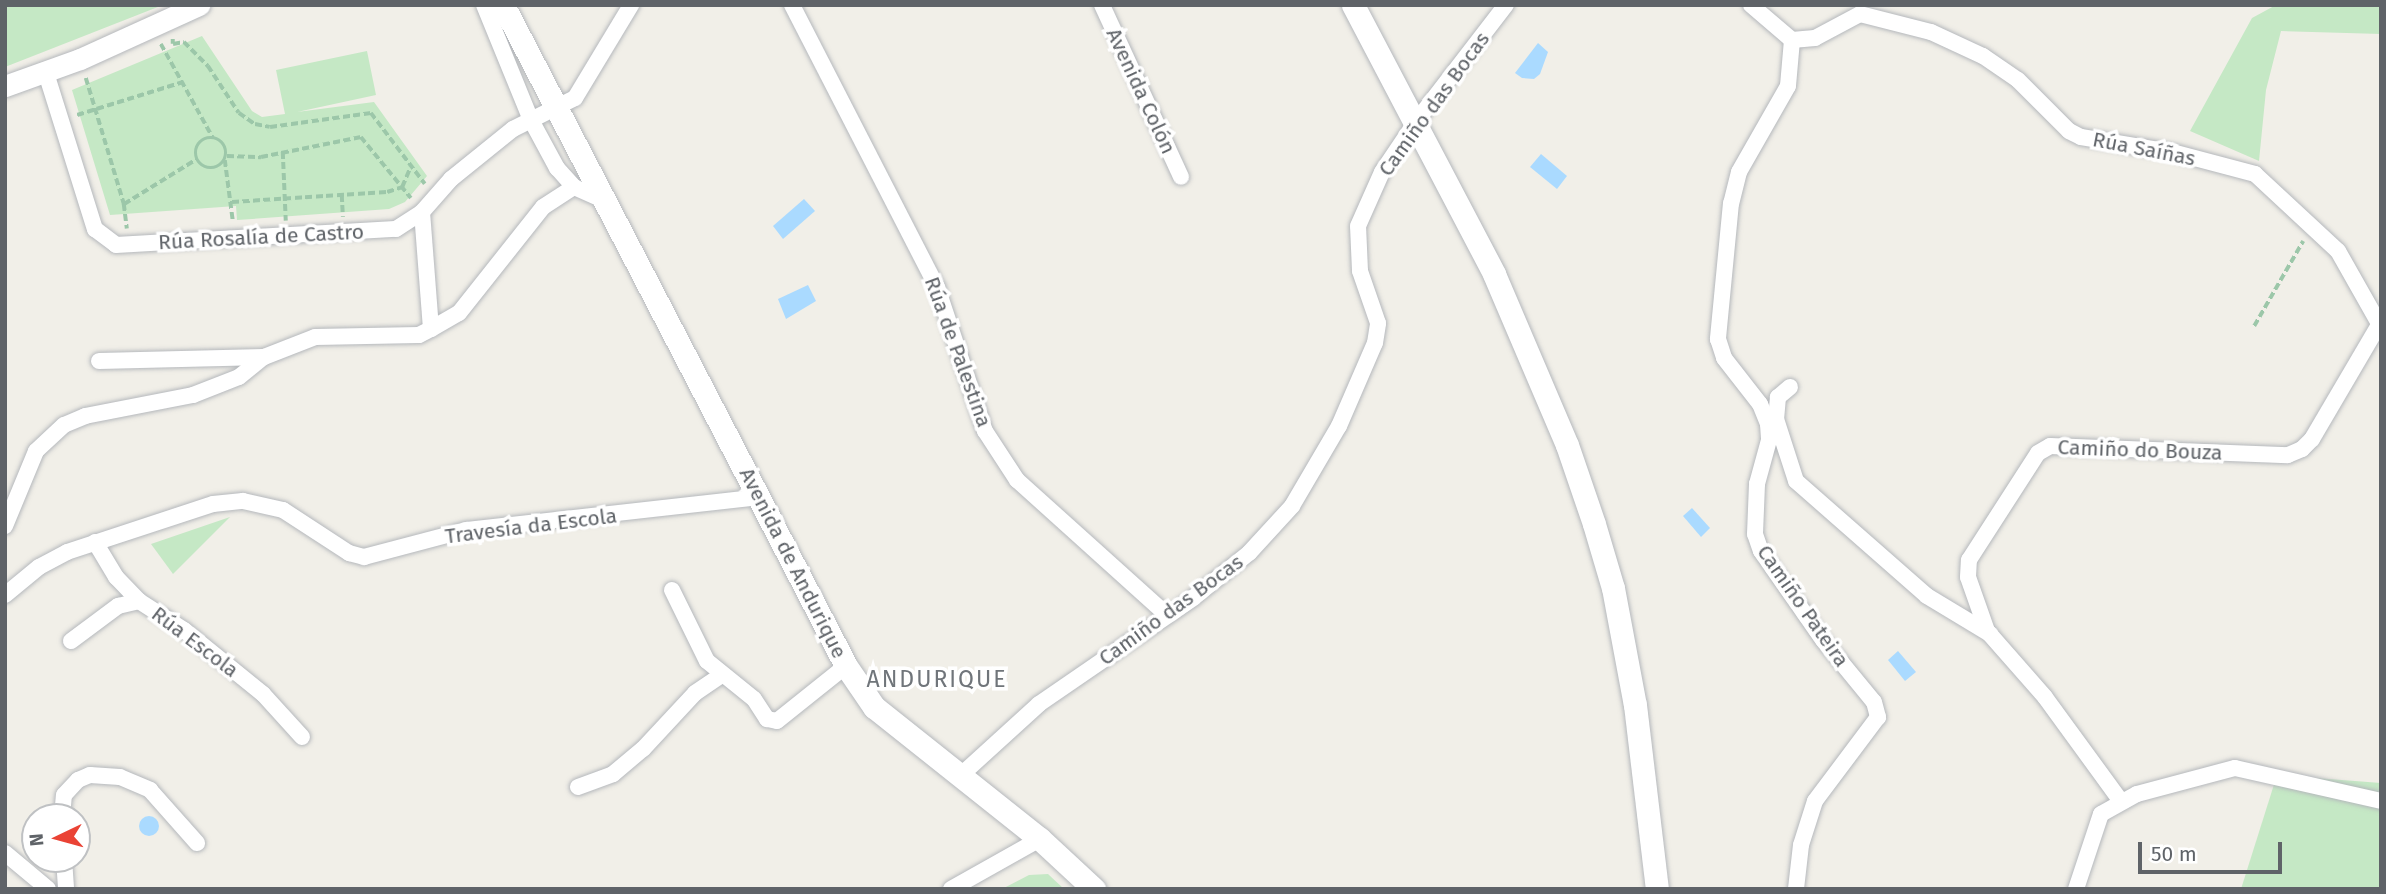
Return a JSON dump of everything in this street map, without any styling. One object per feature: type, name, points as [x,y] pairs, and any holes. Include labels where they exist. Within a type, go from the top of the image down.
[{"type":"main road","points":[[1353,5],[1463,210],[1521,332],[1594,524],[1613,588],[1635,705],[1657,889]]},
{"type":"main road","name":"Avenida de Andurique","points":[[501,10],[846,666],[874,707],[1040,839],[1094,889]]},
{"type":"street","points":[[5,86],[80,59],[200,5]]},
{"type":"street","points":[[484,5],[531,120],[557,168],[574,187],[603,201]]},
{"type":"street","name":"Rúa Rosalía de Castro","points":[[46,73],[95,229],[116,244],[233,241],[396,229],[422,212],[436,195],[479,155],[531,120],[583,90],[631,5]]},
{"type":"street","name":"Rúa de Palestina","points":[[792,5],[936,287],[985,431],[1017,480],[1167,615]]},
{"type":"street","name":"Avenida Colón","points":[[1102,5],[1181,177]]},
{"type":"street","name":"Camiño das Bocas","points":[[960,776],[1039,704],[1167,615],[1249,553],[1292,506],[1339,426],[1374,343],[1378,323],[1360,271],[1358,226],[1382,172],[1415,123],[1506,5]]},
{"type":"street","points":[[1751,5],[1792,40]]},
{"type":"street","name":"Rúa Saíñas","points":[[1792,40],[1815,38],[1860,14],[1931,32],[1983,56],[2018,80],[2069,131],[2255,174],[2313,224],[2350,268],[2380,326]]},
{"type":"street","name":"Camiño Pateira","points":[[1792,40],[1788,86],[1739,172],[1731,203],[1718,339],[1724,358],[1760,404],[1768,424],[1769,440],[1756,496],[1755,534],[1761,551],[1823,640],[1874,702],[1878,717],[1815,801],[1801,845],[1796,889]]},
{"type":"street","points":[[5,526],[36,451],[64,425],[85,416],[193,396],[239,377],[264,357],[315,337],[400,338],[431,329],[459,313],[543,207],[574,187]]},
{"type":"street","points":[[422,212],[431,329]]},
{"type":"street","name":"Camiño do Bouza","points":[[2120,800],[2045,697],[1990,634],[1968,577],[1969,561],[2038,453],[2050,446],[2288,455],[2312,439],[2380,326]]},
{"type":"street","points":[[99,361],[264,357]]},
{"type":"street","points":[[1790,387],[1778,397],[1776,419],[1796,481],[1927,596],[1990,634]]},
{"type":"street","name":"Travesía da Escola","points":[[5,595],[39,567],[95,542],[171,514],[243,501],[283,510],[349,552],[364,557],[466,530],[758,497]]},
{"type":"street","name":"Rúa Escola","points":[[95,542],[116,577],[138,601],[184,630],[262,694],[302,737]]},
{"type":"street","points":[[672,590],[707,660],[720,676],[738,684],[767,719],[778,721],[846,666]]},
{"type":"street","points":[[71,641],[118,606],[138,601]]},
{"type":"street","points":[[578,787],[613,774],[657,734],[695,693],[720,676]]},
{"type":"street","points":[[2076,889],[2101,814],[2120,800],[2235,768],[2381,801]]},
{"type":"street","points":[[63,803],[64,794],[78,780],[90,775],[120,777],[150,790],[197,843]]},
{"type":"street","points":[[951,889],[1040,839]]},
{"type":"street","points":[[5,853],[48,889]]},
{"type":"path","points":[[151,28],[212,138],[222,142],[232,202],[233,241]]},
{"type":"path","points":[[173,44],[184,42],[208,66],[239,113],[255,124],[270,127],[371,113],[410,168],[436,195]]},
{"type":"path","points":[[80,59],[124,204],[129,244]]},
{"type":"path","points":[[62,120],[183,82]]},
{"type":"path","points":[[197,159],[213,168],[226,158],[283,152],[361,137],[422,212]]},
{"type":"path","points":[[197,159],[199,144],[212,138]]},
{"type":"path","points":[[283,152],[286,237]]},
{"type":"path","points":[[124,204],[197,159]]},
{"type":"path","points":[[232,202],[387,192],[402,187],[410,168]]},
{"type":"path","points":[[2254,326],[2313,224]]},
{"type":"green space","points":[[5,5],[163,5],[5,67]]},
{"type":"green space","points":[[2276,5],[2381,5],[2381,34],[2281,31],[2266,90],[2259,161],[2190,131],[2252,18]]},
{"type":"green space","points":[[202,36],[252,111],[262,117],[285,114],[276,70],[367,51],[376,95],[297,112],[374,102],[427,176],[405,202],[389,209],[237,220],[236,206],[110,215],[72,90]]},
{"type":"green space","points":[[230,517],[173,574],[151,544]]},
{"type":"green space","points":[[2277,775],[2381,783],[2381,889],[2241,889]]},
{"type":"green space","points":[[1048,874],[1064,889],[1002,889],[1029,875]]},
{"type":"water","points":[[1538,43],[1548,52],[1540,74],[1534,79],[1522,78],[1515,73]]},
{"type":"water","points":[[1541,154],[1567,176],[1557,189],[1530,167]]},
{"type":"water","points":[[804,199],[815,211],[783,239],[773,226]]},
{"type":"water","points":[[808,285],[816,301],[786,319],[778,299]]},
{"type":"water","points":[[1692,508],[1710,528],[1701,537],[1683,516]]},
{"type":"water","points":[[1898,651],[1916,672],[1905,681],[1888,660]]},
{"type":"water","points":[[149,816],[156,819],[159,826],[156,833],[149,836],[142,833],[139,826],[142,819]]},
{"type":"district","name":"ANDURIQUE","points":[[937,679]]}]
